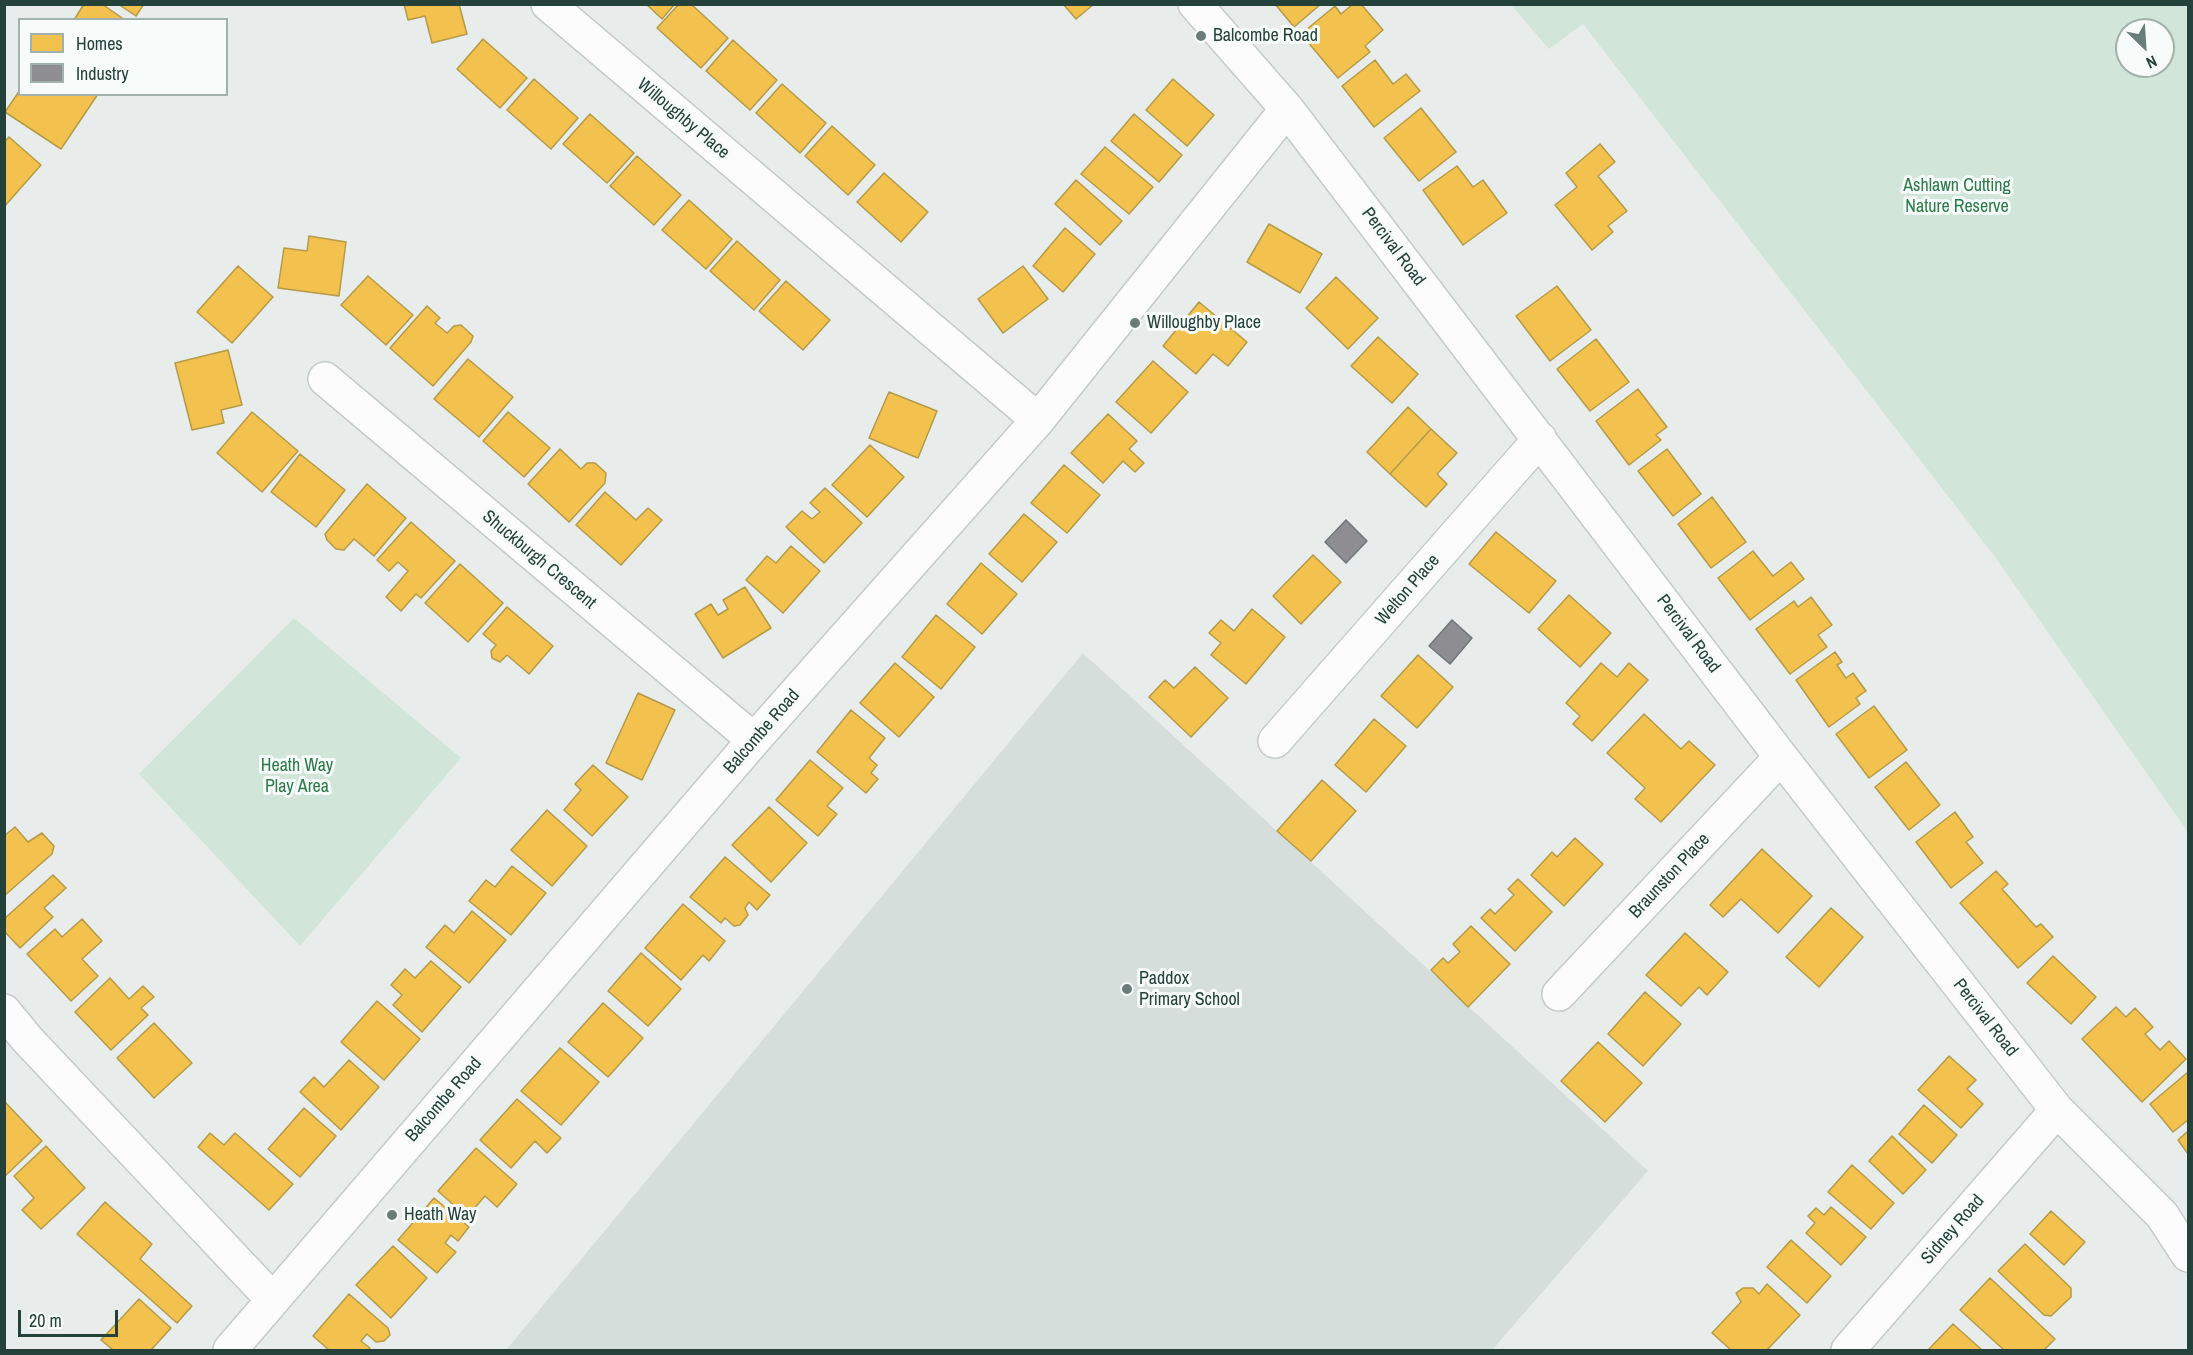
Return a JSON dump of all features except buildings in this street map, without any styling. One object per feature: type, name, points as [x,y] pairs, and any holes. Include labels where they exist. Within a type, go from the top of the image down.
[{"type":"street","name":"Willoughby Place","points":[[548,4],[1038,420]]},
{"type":"street","name":"Percival Road","points":[[1195,4],[1287,109],[1781,757],[2057,1110],[2162,1215],[2188,1255]]},
{"type":"street","name":"Balcombe Road","points":[[230,1350],[754,740],[1038,420],[1287,109]]},
{"type":"street","name":"Shuckburgh Crescent","points":[[325,380],[754,740]]},
{"type":"street","name":"Welton Place","points":[[1275,741],[1540,439]]},
{"type":"street","name":"Braunston Place","points":[[1559,994],[1781,757]]},
{"type":"street","points":[[4,1011],[273,1300]]},
{"type":"street","name":"Sidney Road","points":[[1848,1350],[2057,1110]]},
{"type":"shaded area","name":"Paddox Primary School","points":[[1083,653],[1648,1171],[1492,1350],[506,1350]]},
{"type":"green space","name":"Ashlawn Cutting Nature Reserve","points":[[1511,5],[2188,5],[2188,832],[1995,557],[1583,24],[1549,49]]},
{"type":"green space","name":"Heath Way Play Area","points":[[294,618],[461,758],[300,946],[139,774]]},
{"type":"place","name":"Balcombe Road","points":[[1201,36]]},
{"type":"place","name":"Willoughby Place","points":[[1135,323]]},
{"type":"place","name":"Paddox Primary School","points":[[1127,989]]},
{"type":"place","name":"Heath Way","points":[[392,1215]]}]
